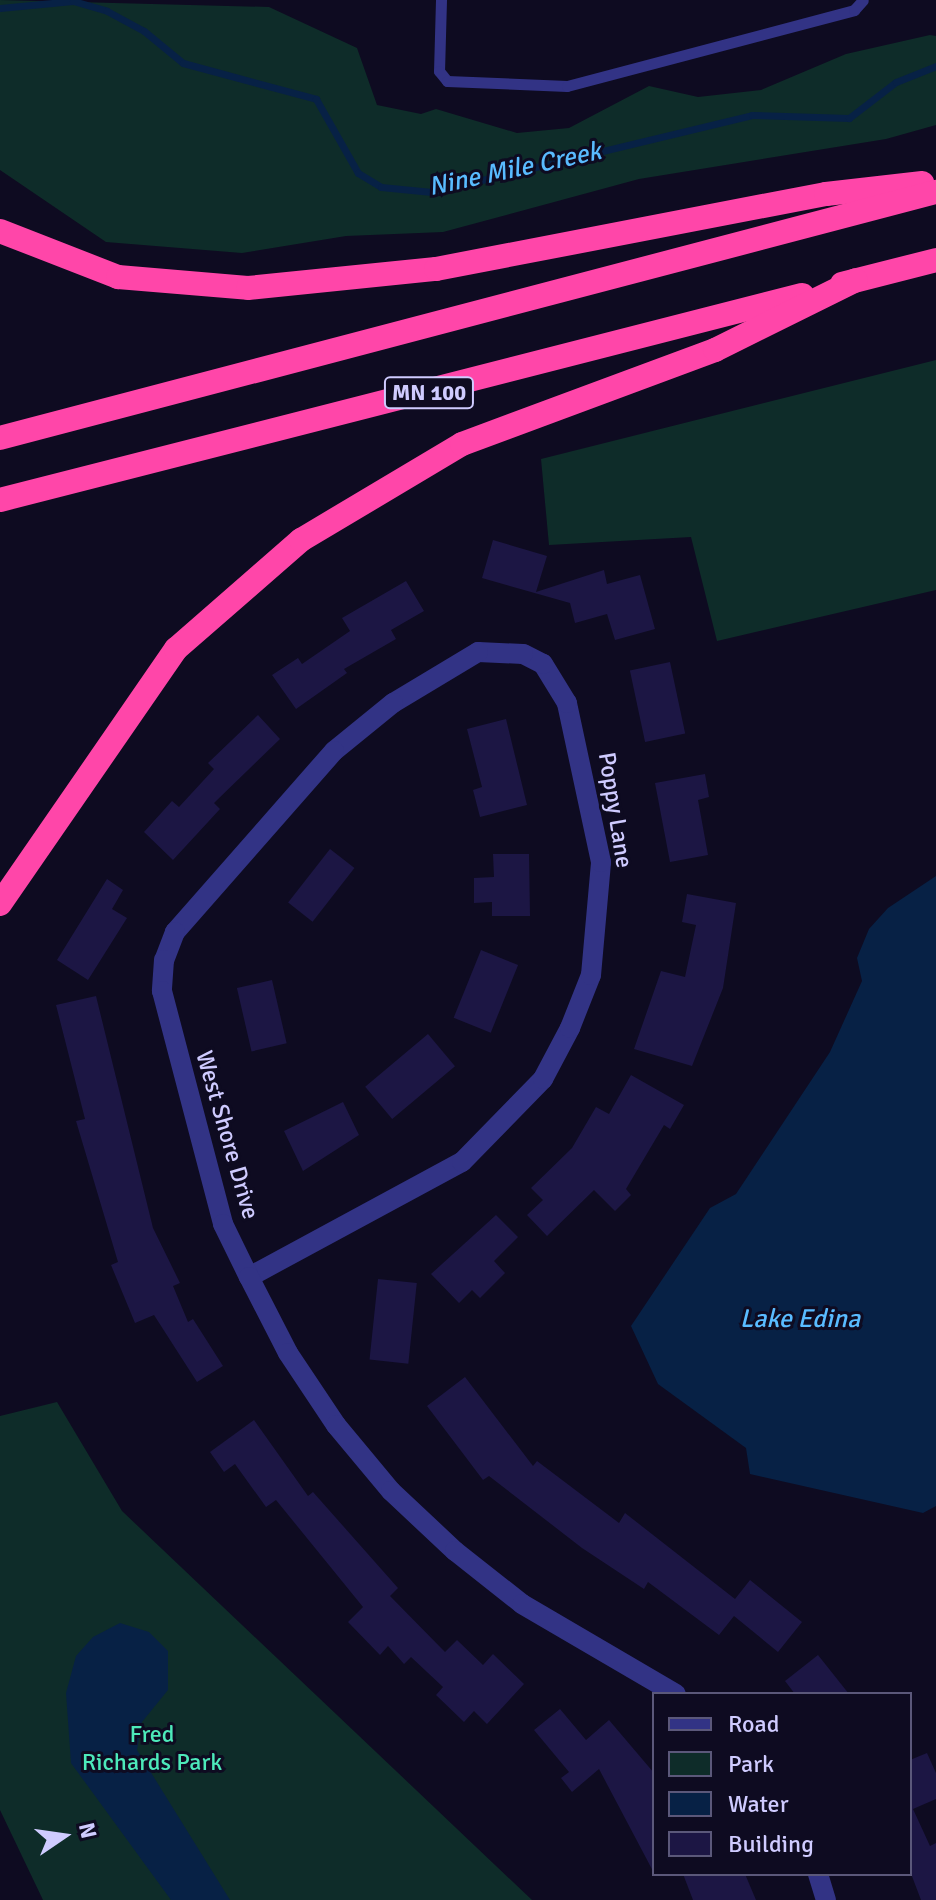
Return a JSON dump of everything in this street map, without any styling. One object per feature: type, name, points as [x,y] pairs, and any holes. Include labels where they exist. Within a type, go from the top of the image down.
[{"type":"highway","points":[[0,231],[118,277],[248,288],[436,269],[826,194],[936,182]]},
{"type":"highway","name":"MN 100","points":[[0,438],[936,192]]},
{"type":"highway","name":"MN 100","points":[[0,500],[936,260]]},
{"type":"highway","points":[[0,904],[176,649],[301,540],[462,444],[715,350],[856,280]]},
{"type":"street","name":"Poppy Lane","points":[[249,1277],[462,1162],[506,1124],[543,1079],[591,975],[601,862],[567,703],[543,664],[523,654],[501,649],[456,663]]},
{"type":"street","name":"West Shore Drive","points":[[456,663],[334,751],[194,909],[164,960],[162,991],[204,1168],[249,1277],[288,1353],[336,1425],[391,1491],[522,1604],[673,1692]]},
{"type":"street","points":[[819,1876],[826,1900]]},
{"type":"lane","points":[[441,0],[439,71],[447,81],[567,86],[854,10],[863,0]]},
{"type":"green space","points":[[0,0],[269,7],[357,48],[377,105],[421,114],[436,109],[517,133],[569,128],[649,86],[698,97],[761,90],[846,54],[930,35],[936,36],[936,125],[886,139],[639,179],[443,232],[346,236],[242,253],[106,242],[0,170]]},
{"type":"green space","points":[[936,360],[936,590],[717,641],[691,537],[549,545],[541,459]]},
{"type":"green space","name":"Fred Richards Park","points":[[57,1402],[122,1511],[532,1900],[43,1900],[0,1810],[0,1416]]},
{"type":"water","name":"Lake Edina","points":[[936,876],[936,1506],[923,1513],[750,1474],[746,1448],[658,1384],[631,1326],[710,1208],[736,1194],[830,1052],[862,981],[857,958],[869,929],[888,908]]},
{"type":"water","points":[[120,1623],[149,1632],[168,1651],[168,1690],[142,1722],[137,1750],[230,1900],[171,1900],[71,1763],[66,1693],[76,1656],[93,1637]]},
{"type":"building","points":[[493,540],[547,556],[536,592],[604,570],[607,584],[640,575],[655,629],[615,640],[607,614],[575,623],[570,603],[482,578]]},
{"type":"building","points":[[406,581],[424,611],[391,630],[396,639],[344,669],[347,673],[296,709],[272,675],[298,658],[302,664],[350,631],[342,618]]},
{"type":"building","points":[[670,662],[685,733],[645,742],[630,671]]},
{"type":"building","points":[[258,715],[280,739],[214,803],[220,809],[173,860],[144,832],[172,801],[179,807],[214,769],[208,763]]},
{"type":"building","points":[[506,719],[527,805],[480,817],[473,790],[482,787],[467,729]]},
{"type":"building","points":[[705,774],[709,797],[698,800],[708,855],[670,862],[655,783]]},
{"type":"building","points":[[330,849],[354,868],[313,922],[288,903]]},
{"type":"building","points":[[493,854],[529,854],[530,916],[492,916],[492,902],[474,903],[474,878],[494,877]]},
{"type":"building","points":[[107,879],[123,890],[112,909],[127,918],[88,980],[57,960]]},
{"type":"building","points":[[687,894],[736,903],[723,988],[692,1066],[634,1049],[661,971],[685,977],[696,925],[682,922]]},
{"type":"building","points":[[481,950],[518,965],[491,1033],[454,1018]]},
{"type":"building","points":[[272,980],[287,1043],[252,1051],[237,988]]},
{"type":"building","points":[[96,996],[153,1228],[180,1283],[173,1286],[188,1322],[193,1319],[223,1366],[197,1382],[154,1315],[135,1323],[111,1265],[118,1262],[76,1121],[85,1119],[56,1005]]},
{"type":"building","points":[[428,1034],[455,1066],[392,1119],[365,1087]]},
{"type":"building","points":[[631,1075],[684,1105],[670,1129],[664,1125],[626,1189],[631,1195],[615,1211],[594,1190],[547,1236],[527,1215],[543,1200],[531,1188],[572,1148],[596,1107],[609,1114]]},
{"type":"building","points":[[343,1102],[359,1135],[303,1171],[284,1131]]},
{"type":"building","points":[[496,1215],[518,1237],[494,1261],[505,1273],[480,1298],[472,1290],[459,1303],[431,1274]]},
{"type":"building","points":[[378,1279],[417,1283],[408,1364],[370,1360]]},
{"type":"building","points":[[465,1377],[533,1466],[537,1461],[619,1523],[625,1513],[735,1599],[750,1580],[802,1622],[778,1652],[734,1616],[719,1635],[648,1582],[644,1589],[582,1548],[489,1476],[483,1480],[427,1406]]},
{"type":"building","points":[[254,1420],[308,1496],[313,1492],[398,1588],[390,1596],[445,1652],[457,1640],[483,1665],[493,1654],[524,1684],[487,1724],[474,1711],[464,1722],[436,1695],[443,1687],[411,1657],[404,1664],[388,1646],[380,1655],[348,1622],[363,1607],[276,1500],[266,1507],[235,1464],[224,1472],[210,1452]]},
{"type":"building","points":[[818,1655],[847,1692],[793,1692],[785,1681]]},
{"type":"building","points":[[560,1709],[586,1740],[609,1720],[652,1771],[652,1869],[599,1769],[572,1792],[561,1778],[569,1772],[534,1730]]},
{"type":"building","points":[[927,1753],[936,1773],[936,1799],[913,1809],[930,1846],[936,1843],[936,1900],[921,1900],[912,1876],[912,1759]]},
{"type":"building","points":[[684,1876],[746,1876],[756,1900],[693,1900]]},
{"type":"waterway","name":"Nine Mile Creek","points":[[0,8],[73,1],[107,11],[144,31],[183,63],[316,99],[358,173],[381,187],[432,192],[752,115],[849,118],[896,82],[936,66]]}]
